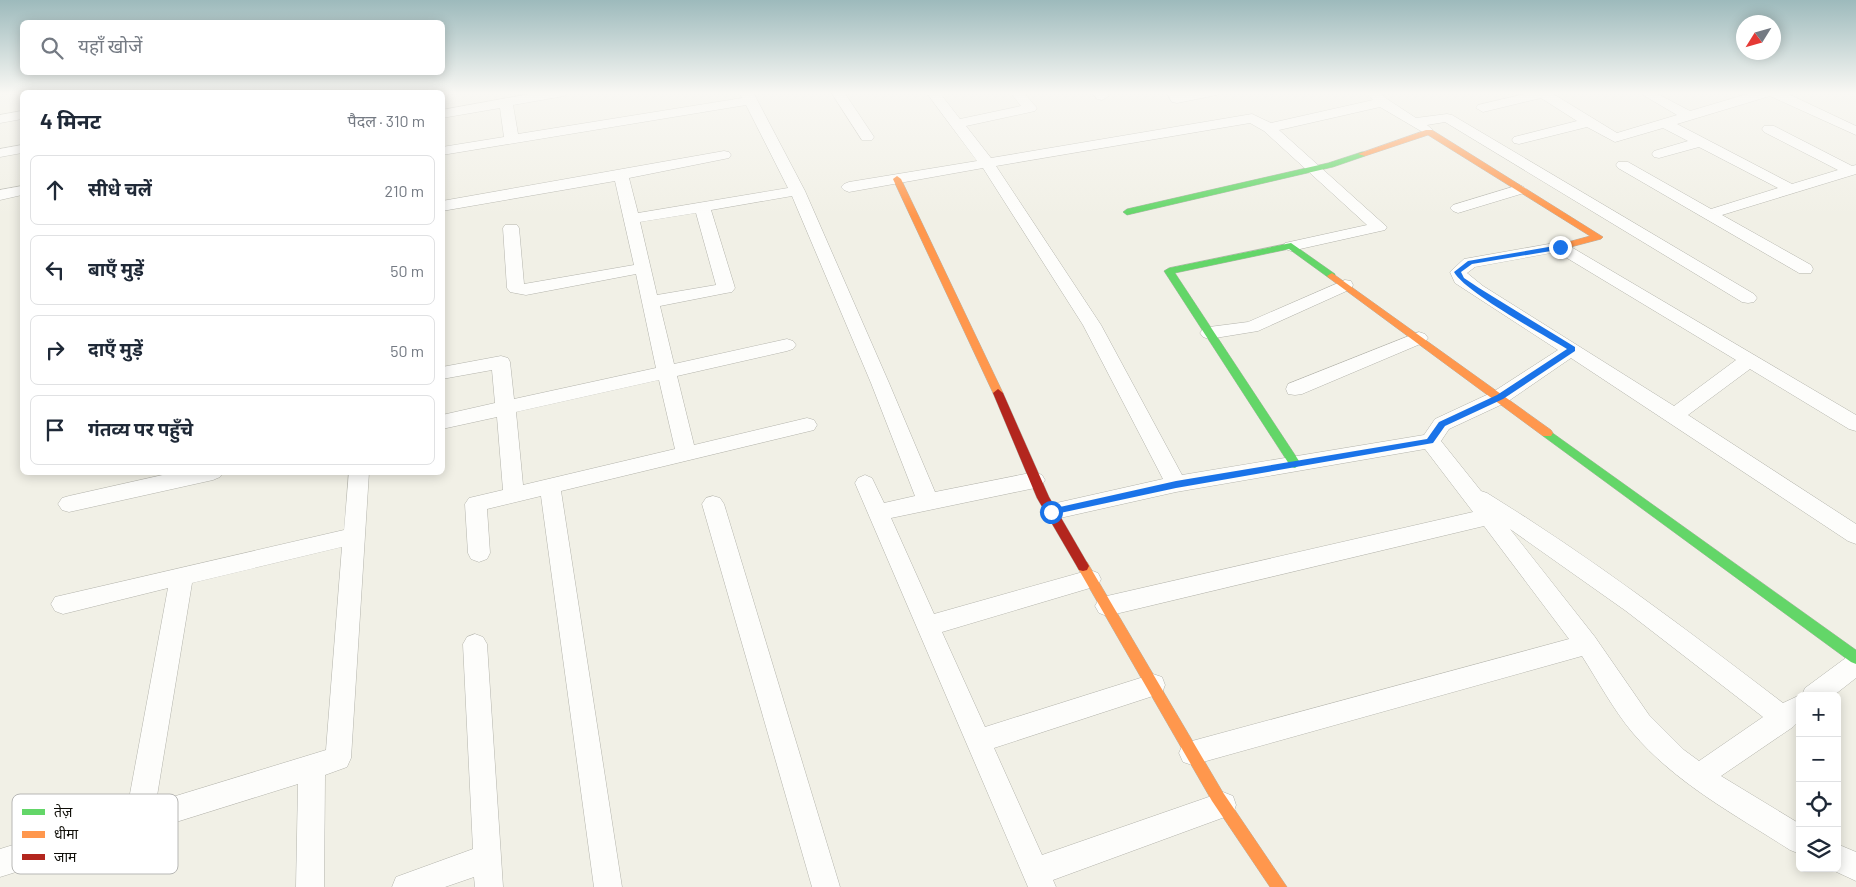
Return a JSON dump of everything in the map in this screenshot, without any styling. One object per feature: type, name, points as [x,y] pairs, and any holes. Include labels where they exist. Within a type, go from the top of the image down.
[{"type":"street","points":[[511,133],[512,141]]},
{"type":"street","points":[[445,151],[552,133]]},
{"type":"street","points":[[767,133],[797,191],[880,383],[928,501]]},
{"type":"street","points":[[865,133],[867,137]]},
{"type":"street","points":[[964,133],[986,162],[1092,325],[1176,484]]},
{"type":"street","points":[[849,187],[1159,133]]},
{"type":"street","points":[[1274,133],[1379,227],[1169,271],[1295,464]]},
{"type":"street","points":[[1127,212],[1312,169],[1425,133]]},
{"type":"street","points":[[1431,133],[1519,190],[1598,237]]},
{"type":"street","points":[[1473,133],[1748,298]]},
{"type":"street","points":[[1519,140],[1545,133]]},
{"type":"street","points":[[1608,133],[1615,138],[1630,133]]},
{"type":"street","points":[[1685,133],[1792,190]]},
{"type":"street","points":[[1779,133],[1853,170]]},
{"type":"street","points":[[1659,154],[1702,142]]},
{"type":"street","points":[[0,153],[20,149]]},
{"type":"street","points":[[445,205],[724,155]]},
{"type":"street","points":[[1624,165],[1805,269]]},
{"type":"street","points":[[1710,214],[1853,170]]},
{"type":"street","points":[[621,175],[686,455]]},
{"type":"street","points":[[897,179],[985,362],[1035,480],[1051,512],[1223,805],[1279,887]]},
{"type":"street","points":[[1458,208],[1519,190]]},
{"type":"street","points":[[0,195],[20,191]]},
{"type":"street","points":[[630,219],[797,191]]},
{"type":"street","points":[[650,302],[726,288],[702,207]]},
{"type":"street","points":[[1629,227],[1560,247],[1470,263],[1458,272],[1462,279],[1477,290],[1572,349],[1856,535]]},
{"type":"street","points":[[511,228],[516,288],[526,290],[642,268]]},
{"type":"street","points":[[1291,246],[1856,658]]},
{"type":"street","points":[[1560,247],[1856,424]]},
{"type":"street","points":[[1209,333],[1252,327],[1345,285]]},
{"type":"street","points":[[1295,389],[1419,338]]},
{"type":"street","points":[[445,421],[786,345]]},
{"type":"street","points":[[1051,512],[1176,484],[1430,441],[1442,424],[1500,397],[1572,349]]},
{"type":"street","points":[[1674,415],[1748,360]]},
{"type":"street","points":[[445,372],[501,362],[514,495]]},
{"type":"street","points":[[480,553],[476,504],[807,425]]},
{"type":"street","points":[[1430,441],[1588,644],[1640,723],[1675,759],[1698,777],[1796,838]]},
{"type":"street","points":[[69,504],[200,475]]},
{"type":"street","points":[[178,808],[338,758],[359,475]]},
{"type":"street","points":[[878,513],[1035,480]]},
{"type":"street","points":[[865,483],[1039,880],[1223,805]]},
{"type":"street","points":[[550,486],[608,887]]},
{"type":"street","points":[[1469,492],[1537,534],[1792,713],[1766,728],[1698,777]]},
{"type":"street","points":[[713,504],[826,887]]},
{"type":"street","points":[[1107,606],[1488,517]]},
{"type":"street","points":[[63,604],[354,536]]},
{"type":"street","points":[[143,794],[182,576]]},
{"type":"street","points":[[927,626],[1090,579]]},
{"type":"street","points":[[475,644],[489,887]]},
{"type":"street","points":[[1192,754],[1588,644]]},
{"type":"street","points":[[1819,692],[1856,664]]},
{"type":"street","points":[[978,741],[1153,685]]},
{"type":"street","points":[[310,887],[312,767]]},
{"type":"street","points":[[406,887],[487,858]]},
{"type":"street","points":[[1,863],[12,860]]},
{"type":"street","points":[[1841,860],[1856,867]]},
{"type":"traffic: fast","points":[[1127,212],[1330,165],[1362,154]]},
{"type":"traffic: fast","points":[[1295,464],[1169,271],[1291,246],[1332,276]]},
{"type":"traffic: fast","points":[[1547,433],[1856,658]]},
{"type":"traffic: slow","points":[[1362,154],[1425,133]]},
{"type":"traffic: slow","points":[[1431,133],[1598,237],[1560,247]]},
{"type":"traffic: slow","points":[[897,179],[998,393]]},
{"type":"traffic: slow","points":[[1332,276],[1547,433]]},
{"type":"traffic: slow","points":[[1083,566],[1217,796],[1279,887]]},
{"type":"traffic: jam","points":[[998,393],[1043,498],[1083,566]]},
{"type":"route","points":[[1051,512],[1176,484],[1430,441],[1442,424],[1500,397],[1572,349],[1477,290],[1462,279],[1458,272],[1462,267],[1470,263],[1560,247]]}]
